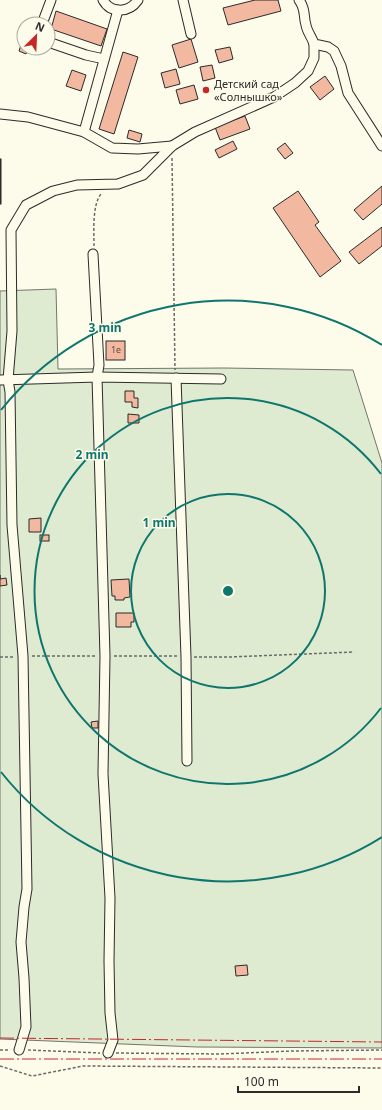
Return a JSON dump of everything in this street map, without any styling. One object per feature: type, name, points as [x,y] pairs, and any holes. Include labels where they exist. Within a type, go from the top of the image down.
[{"type":"street","points":[[45,16],[51,0]]},
{"type":"street","points":[[103,0],[108,7],[118,10],[129,9],[140,0]]},
{"type":"street","points":[[183,0],[191,34]]},
{"type":"street","points":[[19,1050],[26,1027],[21,942],[27,889],[23,656],[12,525],[10,392],[4,380],[12,331],[11,230],[26,205],[53,191],[77,184],[118,184],[143,175],[172,146],[195,132],[274,97],[295,83],[308,71],[314,58],[314,44],[306,26],[303,5],[299,0]]},
{"type":"street","points":[[84,132],[118,10]]},
{"type":"street","points":[[314,44],[328,47],[334,52],[341,66],[348,93],[382,146]]},
{"type":"street","points":[[56,45],[86,55],[104,59]]},
{"type":"street","points":[[0,114],[28,117],[84,132],[112,148],[138,149],[172,146]]},
{"type":"street","points":[[93,254],[99,365],[97,376],[105,656],[103,774],[110,898],[110,1013],[113,1040],[108,1053]]},
{"type":"street","points":[[4,380],[97,376],[221,378]]},
{"type":"street","points":[[176,378],[186,656],[186,762]]},
{"type":"path","points":[[172,146],[176,378]]},
{"type":"path","points":[[93,254],[95,215],[98,198],[109,184]]},
{"type":"path","points":[[0,1050],[220,1054],[292,1051],[382,1050]]},
{"type":"path","points":[[0,1066],[32,1076],[83,1066],[382,1068]]},
{"type":"green space","points":[[56,289],[58,369],[224,368],[353,370],[382,463],[382,1048],[197,1047],[0,1039],[0,291]]},
{"type":"building","points":[[255,0],[278,0],[281,11],[228,25],[223,8]]},
{"type":"building","points":[[56,11],[107,29],[101,46],[56,31],[56,16],[55,16]]},
{"type":"building","points":[[191,39],[198,62],[179,68],[172,45]]},
{"type":"building","points":[[230,47],[233,59],[219,63],[215,50]]},
{"type":"building","points":[[123,52],[138,57],[114,134],[99,129]]},
{"type":"building","points":[[212,65],[215,78],[203,81],[200,67]]},
{"type":"building","points":[[176,69],[180,84],[165,88],[161,73]]},
{"type":"building","points":[[72,70],[86,75],[81,91],[66,86]]},
{"type":"building","points":[[325,76],[334,89],[320,100],[310,87]]},
{"type":"building","points":[[194,85],[198,99],[180,104],[176,90]]},
{"type":"building","points":[[245,116],[250,129],[220,140],[215,127]]},
{"type":"building","points":[[129,130],[142,134],[140,142],[127,138]]},
{"type":"building","points":[[233,141],[237,149],[219,158],[215,150]]},
{"type":"building","points":[[285,143],[293,153],[285,159],[277,149]]},
{"type":"building","points":[[1,159],[1,204],[0,204]]},
{"type":"building","points":[[382,186],[382,204],[363,220],[354,210]]},
{"type":"building","points":[[298,191],[319,222],[315,225],[341,261],[320,277],[273,208]]},
{"type":"building","points":[[382,227],[382,246],[359,264],[349,252]]},
{"type":"building","points":[[106,341],[125,341],[125,360],[106,360]]},
{"type":"building","points":[[125,391],[134,391],[134,398],[138,398],[138,408],[132,407],[132,402],[125,402]]},
{"type":"building","points":[[128,414],[139,415],[139,423],[128,423]]},
{"type":"building","points":[[41,518],[41,532],[29,532],[29,519]]},
{"type":"building","points":[[40,535],[49,535],[49,541],[40,541]]},
{"type":"building","points":[[6,578],[7,585],[0,586],[0,579]]},
{"type":"building","points":[[129,579],[130,597],[124,598],[124,600],[115,600],[115,596],[112,596],[111,580]]},
{"type":"building","points":[[116,613],[134,613],[134,622],[131,622],[131,627],[116,627]]},
{"type":"building","points":[[98,721],[98,728],[92,728],[91,722]]},
{"type":"building","points":[[247,965],[248,975],[236,976],[235,966]]},
{"type":"power","points":[[0,1038],[382,1042]]},
{"type":"power","points":[[0,1059],[382,1059]]},
{"type":"place","name":"Детский сад «Солнышко»","points":[[206,90]]}]
